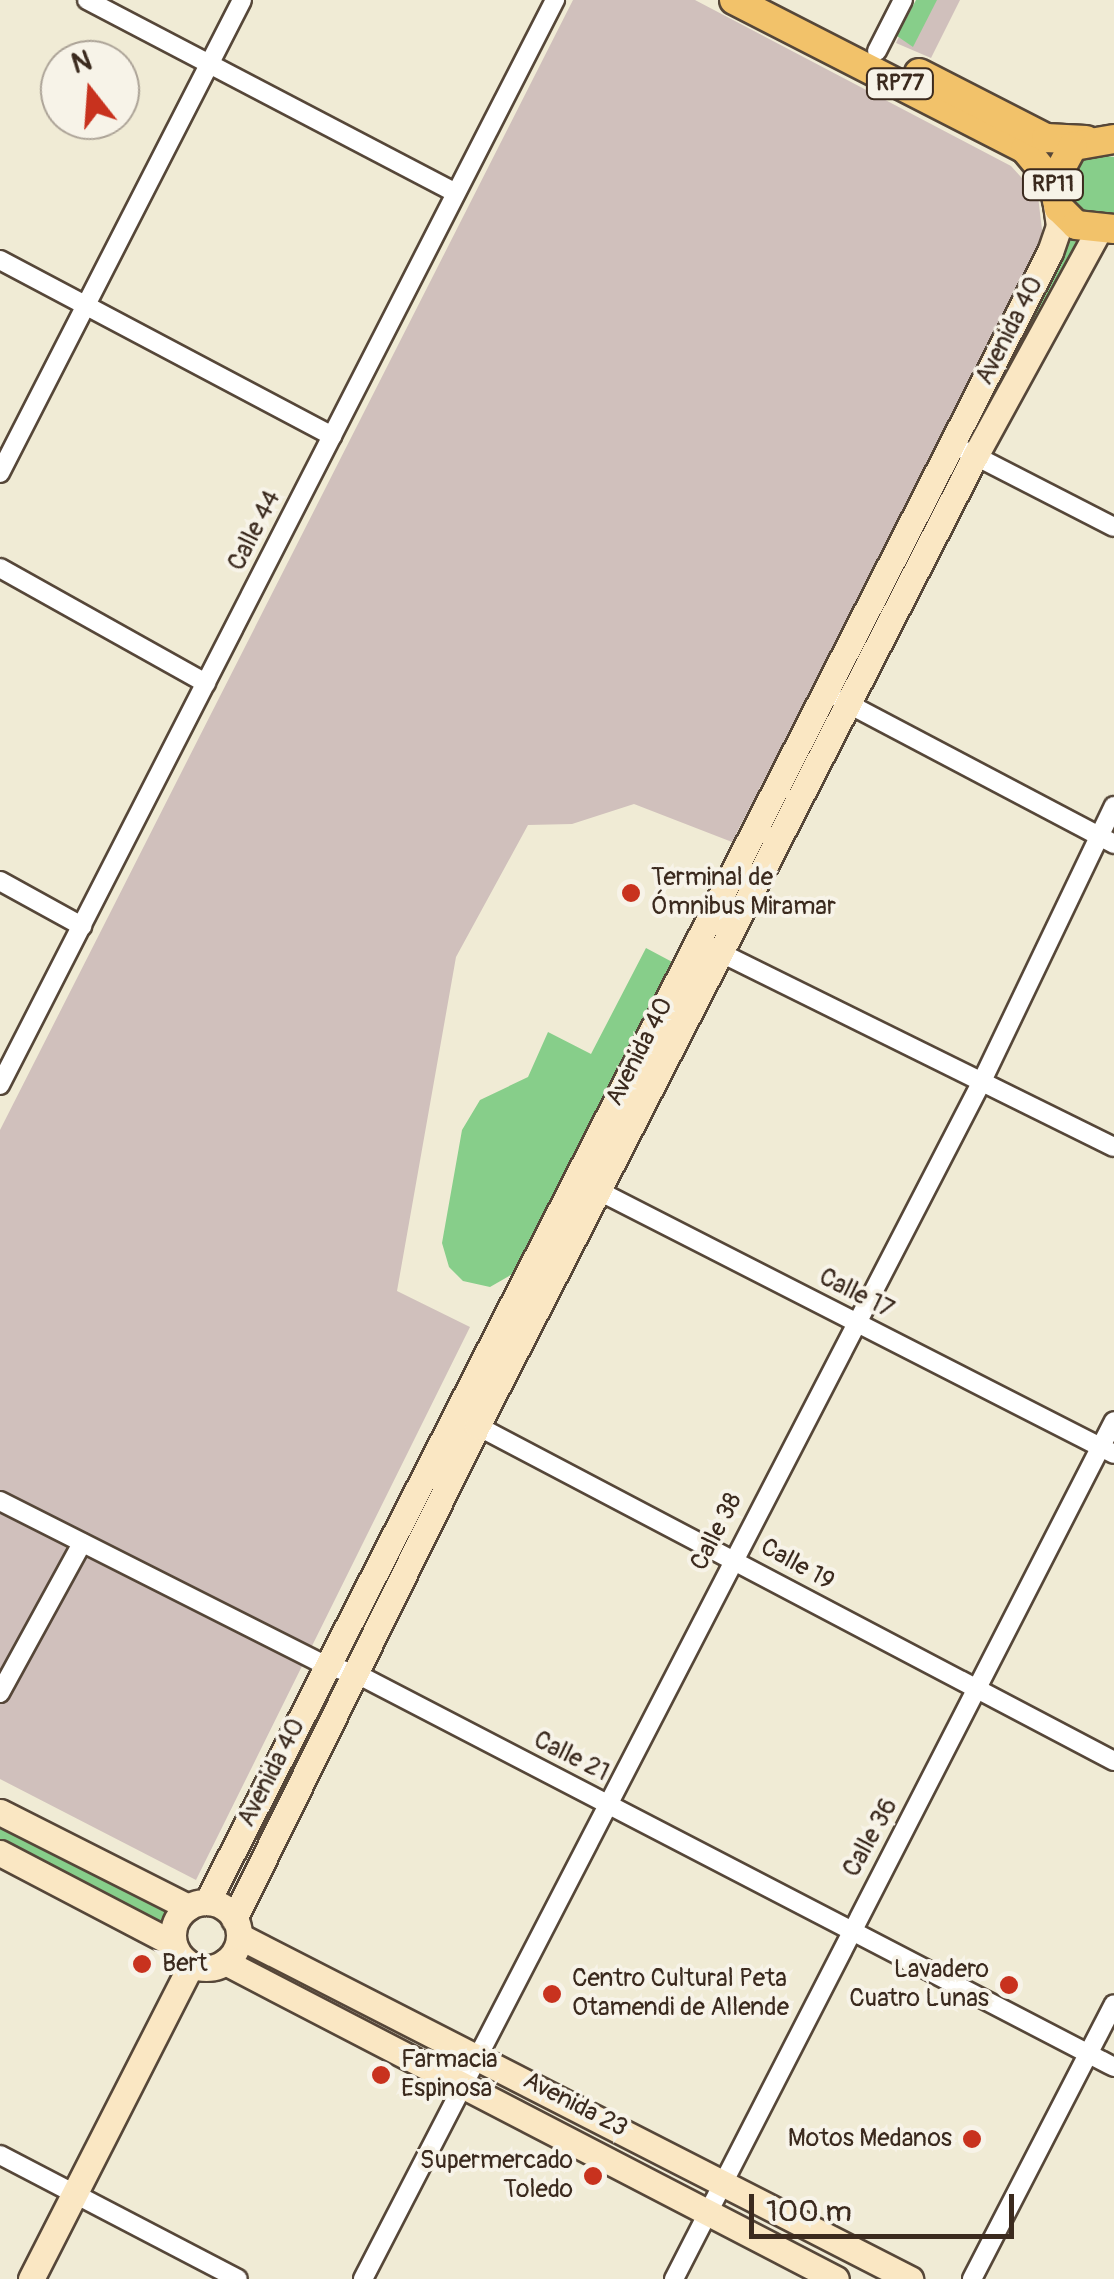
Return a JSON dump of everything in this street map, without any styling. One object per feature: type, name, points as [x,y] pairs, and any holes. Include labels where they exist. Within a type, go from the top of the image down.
[{"type":"main road","name":"RP77","points":[[734,0],[1024,148],[1054,190]]},
{"type":"main road","name":"RP77","points":[[777,0],[1035,133],[1103,137]]},
{"type":"main road","name":"RP11","points":[[1103,137],[1063,156],[1054,190],[1066,218],[1106,236]]},
{"type":"main road","name":"Avenida 40","points":[[586,1184],[723,953],[845,707],[1056,239],[1054,190]]},
{"type":"main road","name":"Avenida 40","points":[[174,1944],[175,1923],[197,1905],[326,1666],[466,1420],[586,1184],[698,941],[831,680],[963,450],[1106,236]]},
{"type":"main road","name":"Avenida 40","points":[[226,1962],[237,1928],[466,1420]]},
{"type":"main road","points":[[0,1812],[197,1905],[237,1928]]},
{"type":"main road","points":[[0,1853],[174,1944],[191,1964],[208,1968],[226,1962]]},
{"type":"main road","name":"Avenida 23","points":[[237,1928],[910,2279]]},
{"type":"main road","name":"Avenida 23","points":[[226,1962],[836,2279]]},
{"type":"main road","points":[[31,2279],[191,1964]]},
{"type":"street","points":[[86,0],[456,193]]},
{"type":"street","points":[[0,474],[242,0]]},
{"type":"street","name":"Calle 44","points":[[0,1085],[555,0]]},
{"type":"street","points":[[877,51],[903,0]]},
{"type":"street","points":[[0,260],[332,436]]},
{"type":"street","points":[[963,450],[1114,527]]},
{"type":"street","points":[[0,568],[206,683]]},
{"type":"street","points":[[831,680],[845,707],[1106,839]]},
{"type":"street","name":"Calle 38","points":[[362,2279],[467,2085],[732,1558],[1106,839],[1114,806]]},
{"type":"street","points":[[0,881],[82,926]]},
{"type":"street","points":[[698,941],[1114,1147]]},
{"type":"street","name":"Calle 17","points":[[586,1184],[1107,1451]]},
{"type":"street","name":"Calle 19","points":[[466,1420],[1114,1762]]},
{"type":"street","name":"Calle 36","points":[[674,2279],[849,1930],[1107,1451],[1114,1421]]},
{"type":"street","name":"Calle 21","points":[[0,1501],[326,1666],[355,1673],[1114,2067]]},
{"type":"street","points":[[0,1693],[82,1543]]},
{"type":"street","points":[[972,2279],[1114,2004]]},
{"type":"street","points":[[0,2155],[238,2279]]},
{"type":"shaded area","points":[[573,0],[695,0],[1011,166],[1038,196],[1043,238],[732,842],[634,804],[572,824],[528,825],[456,957],[397,1291],[470,1327],[196,1880],[0,1779],[0,1130]]},
{"type":"shaded area","points":[[917,0],[960,0],[931,58],[896,43]]},
{"type":"green space","points":[[916,0],[937,0],[913,47],[897,36]]},
{"type":"green space","points":[[1095,154],[1114,157],[1114,215],[1081,212],[1070,196],[1076,165]]},
{"type":"green space","points":[[1068,238],[1077,242],[982,422],[978,420]]},
{"type":"green space","points":[[646,948],[676,964],[516,1272],[490,1287],[463,1281],[449,1267],[442,1243],[462,1130],[480,1100],[528,1077],[548,1032],[591,1054]]},
{"type":"green space","points":[[333,1686],[230,1891],[227,1888]]},
{"type":"green space","points":[[0,1821],[171,1911],[170,1916],[156,1924],[0,1842]]},
{"type":"place","name":"Terminal de Ómnibus Miramar","points":[[631,893]]},
{"type":"place","name":"Bert","points":[[142,1964]]},
{"type":"place","name":"Lavadero Cuatro Lunas","points":[[1009,1985]]},
{"type":"place","name":"Centro Cultural Peta Otamendi de Allende","points":[[552,1994]]},
{"type":"place","name":"Farmacia Espinosa","points":[[381,2075]]},
{"type":"place","name":"Motos Medanos","points":[[972,2139]]},
{"type":"place","name":"Supermercado Toledo","points":[[593,2176]]}]
